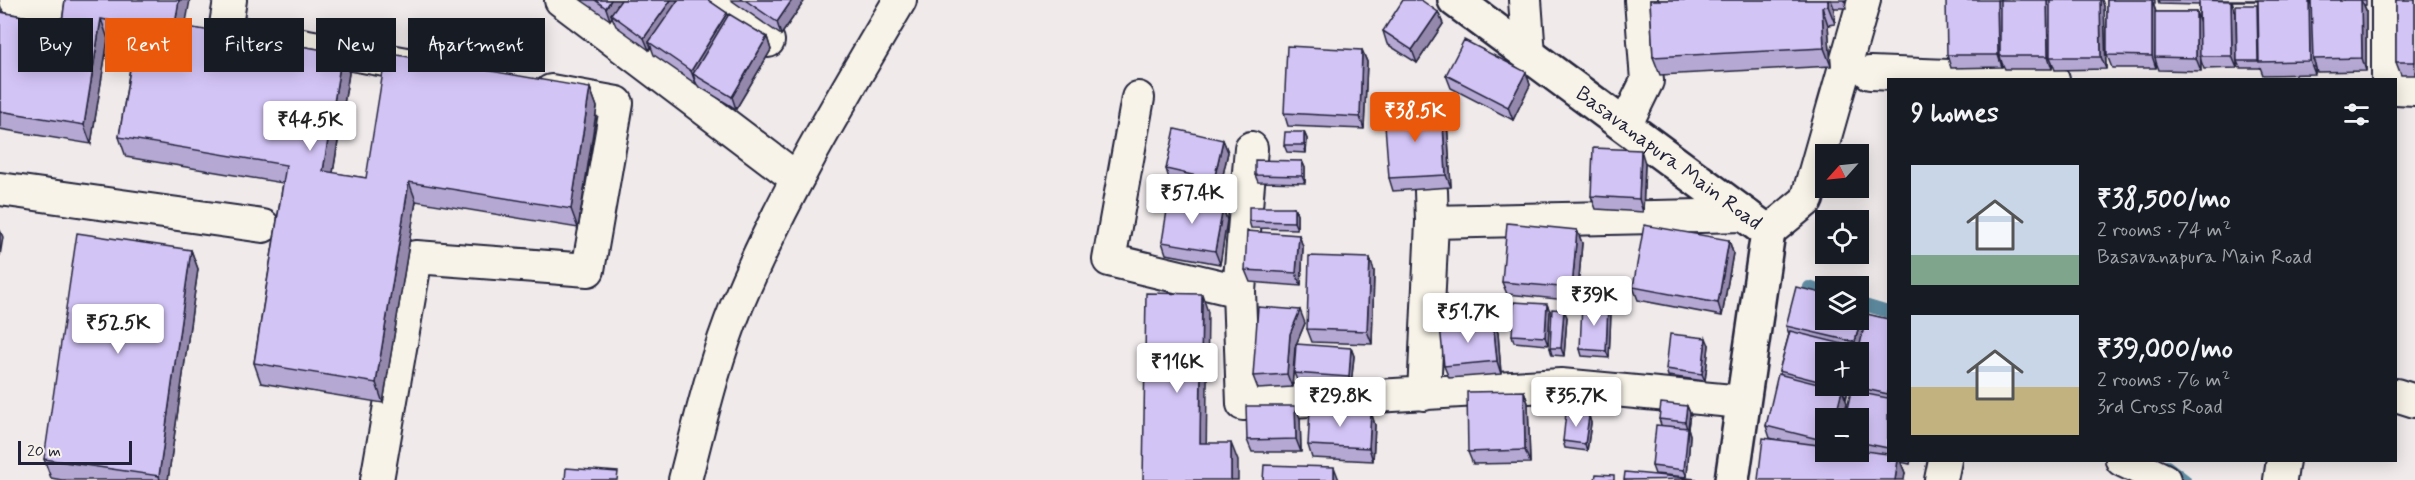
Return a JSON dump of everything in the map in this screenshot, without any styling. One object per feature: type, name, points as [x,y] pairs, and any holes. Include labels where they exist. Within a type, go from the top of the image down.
[{"type":"street","points":[[16,0],[52,4],[52,0]]},
{"type":"street","points":[[230,0],[225,31],[455,73]]},
{"type":"street","points":[[561,0],[796,178]]},
{"type":"street","points":[[716,0],[768,41]]},
{"type":"street","points":[[685,480],[705,402],[737,307],[796,178],[900,0]]},
{"type":"street","name":"Basavanapura Main Road","points":[[1455,0],[1757,224],[1743,402],[1732,480]]},
{"type":"street","points":[[1525,0],[1529,55]]},
{"type":"street","points":[[1625,126],[1647,81],[1641,0]]},
{"type":"street","points":[[1432,222],[1757,224],[1808,200],[1864,0]]},
{"type":"street","points":[[2388,0],[2388,78]]},
{"type":"street","points":[[1870,74],[2002,78]]},
{"type":"street","points":[[377,480],[416,257],[588,270],[616,103],[525,86]]},
{"type":"street","points":[[2397,88],[2415,89]]},
{"type":"street","points":[[1138,98],[1109,260],[1239,291]]},
{"type":"street","points":[[1251,148],[1239,291],[1243,405],[1561,386],[1743,402]]},
{"type":"street","points":[[0,189],[263,226]]},
{"type":"street","points":[[1424,394],[1432,222],[1431,191]]},
{"type":"street","points":[[2397,394],[2415,401]]},
{"type":"street","points":[[1941,480],[1945,462]]},
{"type":"street","points":[[2115,480],[2120,462]]},
{"type":"street","points":[[2125,462],[2164,480]]},
{"type":"street","points":[[2280,480],[2283,462]]},
{"type":"building","points":[[65,0],[179,0],[176,18],[101,19],[93,69],[93,18],[63,18]]},
{"type":"building","points":[[595,0],[611,0],[606,8]]},
{"type":"building","points":[[621,0],[671,0],[644,38],[611,14]]},
{"type":"building","points":[[678,0],[708,0],[727,13],[691,71],[649,42]]},
{"type":"building","points":[[745,0],[792,0],[777,22]]},
{"type":"building","points":[[1403,0],[1421,0],[1438,12],[1412,50],[1383,31]]},
{"type":"building","points":[[1650,0],[1828,0],[1828,6],[1822,7],[1824,48],[1653,57]]},
{"type":"building","points":[[1946,0],[1997,0],[1998,55],[1947,55]]},
{"type":"building","points":[[2000,0],[2047,0],[2048,56],[2000,56]]},
{"type":"building","points":[[2050,0],[2100,0],[2101,57],[2050,57]]},
{"type":"building","points":[[2107,0],[2152,0],[2152,56],[2107,55]]},
{"type":"building","points":[[2199,0],[2231,1],[2232,56],[2200,56]]},
{"type":"building","points":[[2258,0],[2309,0],[2310,61],[2259,62]]},
{"type":"building","points":[[2311,0],[2361,0],[2362,58],[2313,59]]},
{"type":"building","points":[[2396,0],[2415,0],[2415,62],[2396,62]]},
{"type":"building","points":[[2236,5],[2257,5],[2258,61],[2237,61]]},
{"type":"building","points":[[0,12],[34,18],[18,18],[18,72],[92,72],[84,125],[0,111]]},
{"type":"building","points":[[2155,12],[2196,12],[2196,58],[2155,57]]},
{"type":"building","points":[[729,14],[767,37],[732,97],[693,74]]},
{"type":"building","points":[[192,28],[204,30],[204,72],[304,72],[304,47],[316,49],[316,72],[339,72],[323,171],[366,178],[383,72],[396,72],[396,55],[408,57],[408,72],[497,72],[590,88],[571,209],[409,182],[376,383],[254,363],[286,165],[119,137],[130,72],[192,72]]},
{"type":"building","points":[[1464,40],[1526,72],[1508,107],[1446,75]]},
{"type":"building","points":[[1287,46],[1362,50],[1360,117],[1284,113]]},
{"type":"building","points":[[1442,109],[1446,175],[1389,178],[1384,112]]},
{"type":"building","points":[[1175,129],[1223,140],[1214,180],[1166,169]]},
{"type":"building","points":[[1285,132],[1304,132],[1304,145],[1284,145]]},
{"type":"building","points":[[1593,148],[1641,150],[1639,199],[1591,196]]},
{"type":"building","points":[[1255,160],[1302,161],[1302,176],[1255,175]]},
{"type":"building","points":[[1169,198],[1223,208],[1215,251],[1162,242]]},
{"type":"building","points":[[1249,207],[1294,207],[1294,222],[1249,221]]},
{"type":"building","points":[[1507,223],[1577,230],[1572,288],[1502,282]]},
{"type":"building","points":[[1644,225],[1729,240],[1718,303],[1633,287]]},
{"type":"building","points":[[1247,231],[1299,235],[1296,273],[1245,270]]},
{"type":"building","points":[[77,233],[191,250],[159,476],[44,459]]},
{"type":"building","points":[[1309,256],[1370,258],[1367,331],[1307,329]]},
{"type":"building","points":[[1796,287],[1815,291],[1815,330],[1858,330],[1855,342],[1786,326]]},
{"type":"building","points":[[1146,293],[1202,294],[1200,443],[1231,443],[1231,480],[1143,480]]},
{"type":"building","points":[[1514,302],[1547,304],[1545,337],[1512,335]]},
{"type":"building","points":[[1582,304],[1608,305],[1606,351],[1580,349]]},
{"type":"building","points":[[1258,307],[1300,310],[1290,334],[1287,374],[1253,376]]},
{"type":"building","points":[[1552,309],[1564,310],[1561,348],[1550,348]]},
{"type":"building","points":[[1869,314],[1887,319],[1887,394],[1869,390],[1869,342],[1861,342],[1863,330],[1869,330]]},
{"type":"building","points":[[1493,321],[1497,361],[1444,366],[1440,326]]},
{"type":"building","points":[[1790,331],[1835,342],[1815,342],[1815,380],[1779,371]]},
{"type":"building","points":[[1670,334],[1706,338],[1702,374],[1666,369]]},
{"type":"building","points":[[1296,344],[1351,348],[1349,377],[1294,373]]},
{"type":"building","points":[[1778,374],[1815,383],[1815,396],[1840,396],[1838,408],[1815,408],[1815,438],[1766,426]]},
{"type":"building","points":[[1524,391],[1525,450],[1468,452],[1467,392]]},
{"type":"building","points":[[1869,394],[1887,398],[1887,448],[1869,444],[1869,408],[1847,408],[1850,396]]},
{"type":"building","points":[[1661,403],[1687,406],[1685,422],[1659,419]]},
{"type":"building","points":[[1246,406],[1295,406],[1296,439],[1247,440]]},
{"type":"building","points":[[1310,409],[1371,412],[1369,448],[1308,445]]},
{"type":"building","points":[[1566,413],[1589,416],[1585,444],[1563,441]]},
{"type":"building","points":[[1656,425],[1688,428],[1684,470],[1652,466]]},
{"type":"building","points":[[1763,438],[1815,445],[1815,462],[1869,462],[1869,451],[1887,454],[1887,462],[1898,462],[1895,480],[1758,480]]},
{"type":"building","points":[[1264,465],[1334,467],[1334,480],[1263,480]]},
{"type":"building","points":[[566,468],[618,472],[617,480],[565,480]]},
{"type":"building","points":[[1625,472],[1697,479],[1624,480]]},
{"type":"building","points":[[1596,474],[1614,475],[1614,480],[1595,480]]},
{"type":"waterway","points":[[1809,287],[1815,289]]},
{"type":"waterway","points":[[1869,306],[1887,312]]},
{"type":"waterway","points":[[2167,466],[2185,480]]}]
